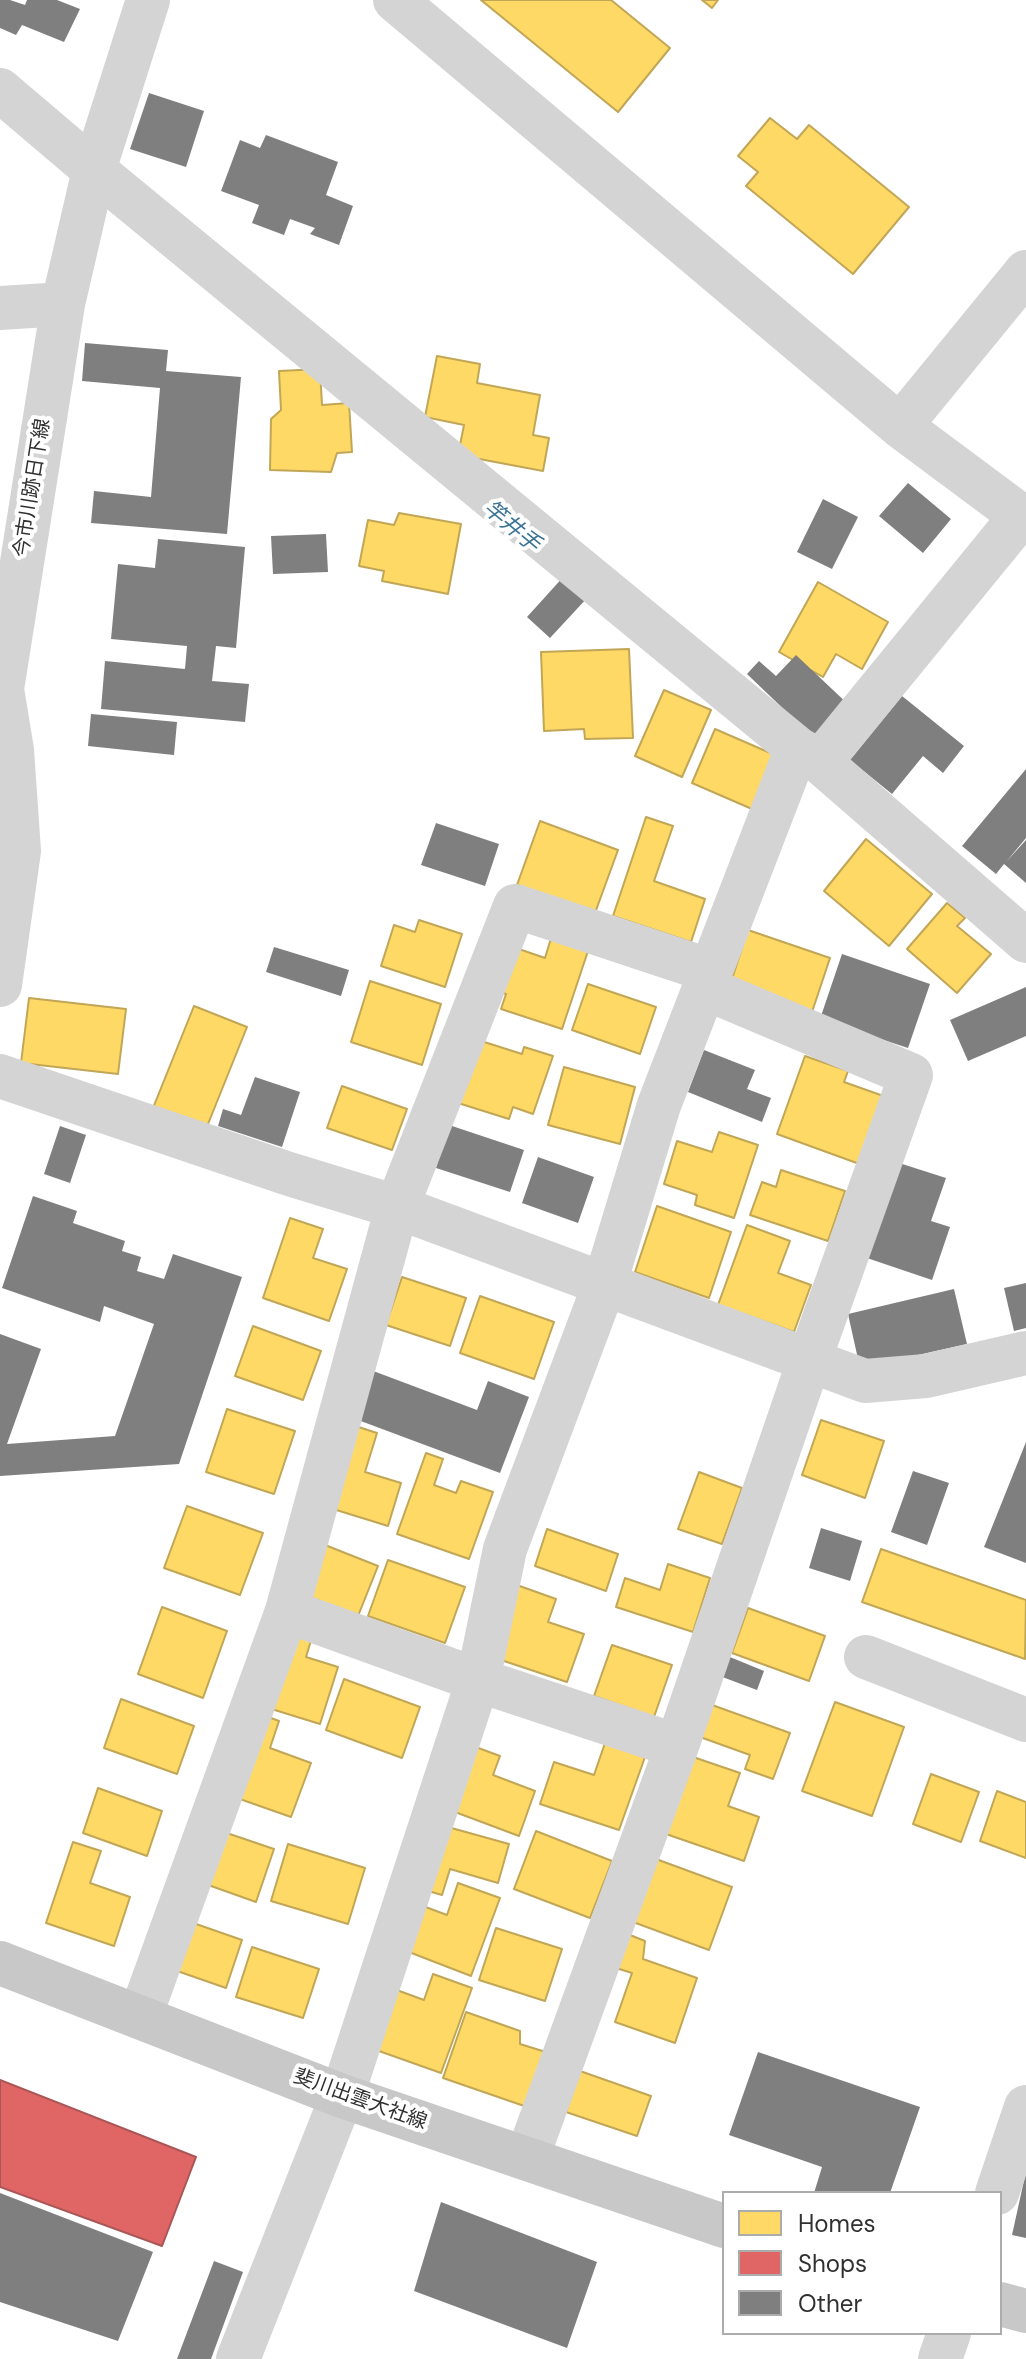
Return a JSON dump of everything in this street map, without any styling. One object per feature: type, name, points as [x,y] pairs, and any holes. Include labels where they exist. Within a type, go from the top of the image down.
[{"type":"main road","name":"斐川出雲大社線","points":[[0,1963],[342,2096],[722,2225]]},
{"type":"main road","points":[[1002,2305],[1026,2311]]},
{"type":"street","name":"今市川跡日下線","points":[[0,985],[19,851],[12,750],[2,689],[63,304],[94,170],[148,0]]},
{"type":"street","points":[[238,2359],[342,2096],[478,1680],[505,1549],[605,1283],[659,1105],[708,979],[809,755],[1024,518],[900,426],[395,0]]},
{"type":"street","points":[[0,90],[809,755],[1026,941]]},
{"type":"street","points":[[900,426],[1026,272]]},
{"type":"street","points":[[0,308],[63,304]]},
{"type":"street","points":[[140,2017],[287,1611],[397,1207],[515,906],[708,979],[911,1075],[677,1746],[527,2158]]},
{"type":"street","points":[[0,1076],[289,1174],[397,1207],[865,1381],[926,1376],[1026,1353]]},
{"type":"street","points":[[287,1611],[478,1680],[677,1746]]},
{"type":"street","points":[[866,1657],[1026,1720]]},
{"type":"street","points":[[998,2191],[1026,2107]]},
{"type":"street","points":[[940,2359],[948,2335]]},
{"type":"building: Homes","points":[[481,0],[611,0],[670,48],[618,112]]},
{"type":"building: Homes","points":[[702,0],[718,0],[712,8]]},
{"type":"building: Homes","points":[[770,118],[797,139],[809,125],[909,207],[853,274],[746,186],[758,172],[738,156]]},
{"type":"building: Homes","points":[[437,356],[480,364],[477,383],[540,395],[533,435],[549,438],[543,471],[458,455],[464,425],[425,417]]},
{"type":"building: Homes","points":[[320,369],[322,405],[349,403],[352,452],[337,453],[331,472],[270,470],[271,419],[281,410],[279,371]]},
{"type":"building: Homes","points":[[399,513],[461,524],[448,594],[382,581],[384,571],[359,566],[368,520],[394,525]]},
{"type":"building: Homes","points":[[818,582],[888,622],[862,669],[836,654],[823,677],[779,652]]},
{"type":"building: Homes","points":[[629,649],[633,738],[585,739],[584,729],[544,731],[541,652]]},
{"type":"building: Homes","points":[[664,690],[711,710],[682,777],[635,756]]},
{"type":"building: Homes","points":[[715,729],[775,755],[752,809],[692,783]]},
{"type":"building: Homes","points":[[646,817],[673,826],[654,881],[705,899],[691,942],[613,916]]},
{"type":"building: Homes","points":[[540,821],[618,850],[595,913],[517,885]]},
{"type":"building: Homes","points":[[866,839],[932,894],[889,946],[824,891]]},
{"type":"building: Homes","points":[[947,903],[965,918],[957,926],[991,954],[957,993],[907,949]]},
{"type":"building: Homes","points":[[419,920],[462,934],[445,987],[381,966],[394,925],[415,932]]},
{"type":"building: Homes","points":[[748,930],[830,958],[812,1012],[730,985]]},
{"type":"building: Homes","points":[[552,935],[589,948],[562,1029],[501,1009],[506,994],[496,990],[510,946],[545,958]]},
{"type":"building: Homes","points":[[370,981],[441,1004],[422,1065],[351,1042]]},
{"type":"building: Homes","points":[[588,984],[656,1007],[640,1054],[572,1030]]},
{"type":"building: Homes","points":[[29,998],[126,1009],[118,1074],[21,1063]]},
{"type":"building: Homes","points":[[194,1006],[247,1027],[206,1129],[153,1108]]},
{"type":"building: Homes","points":[[478,1040],[522,1054],[524,1047],[553,1056],[533,1114],[513,1107],[509,1119],[458,1103]]},
{"type":"building: Homes","points":[[805,1056],[848,1071],[844,1082],[889,1098],[865,1166],[777,1134]]},
{"type":"building: Homes","points":[[564,1067],[635,1087],[620,1144],[548,1125]]},
{"type":"building: Homes","points":[[342,1086],[407,1109],[392,1150],[327,1128]]},
{"type":"building: Homes","points":[[719,1132],[758,1145],[734,1218],[695,1205],[697,1195],[664,1184],[677,1141],[712,1152]]},
{"type":"building: Homes","points":[[781,1170],[845,1191],[828,1241],[750,1215],[762,1182],[776,1187]]},
{"type":"building: Homes","points":[[657,1206],[731,1232],[709,1298],[635,1272]]},
{"type":"building: Homes","points":[[290,1218],[323,1229],[313,1258],[347,1269],[329,1321],[263,1298]]},
{"type":"building: Homes","points":[[747,1225],[790,1241],[778,1273],[811,1285],[794,1332],[718,1305]]},
{"type":"building: Homes","points":[[402,1277],[466,1298],[450,1346],[386,1325]]},
{"type":"building: Homes","points":[[480,1296],[554,1322],[534,1379],[460,1353]]},
{"type":"building: Homes","points":[[253,1326],[321,1351],[303,1400],[235,1376]]},
{"type":"building: Homes","points":[[227,1409],[295,1431],[274,1494],[206,1472]]},
{"type":"building: Homes","points":[[821,1420],[884,1441],[865,1498],[802,1475]]},
{"type":"building: Homes","points":[[343,1422],[377,1433],[365,1472],[401,1483],[388,1526],[317,1504]]},
{"type":"building: Homes","points":[[426,1453],[443,1459],[434,1485],[456,1493],[461,1481],[493,1492],[469,1559],[397,1534]]},
{"type":"building: Homes","points":[[699,1472],[742,1488],[722,1544],[678,1529]]},
{"type":"building: Homes","points":[[187,1506],[263,1533],[240,1595],[164,1568]]},
{"type":"building: Homes","points":[[547,1529],[618,1554],[606,1591],[535,1566]]},
{"type":"building: Homes","points":[[325,1545],[378,1566],[358,1616],[289,1589]]},
{"type":"building: Homes","points":[[881,1549],[1026,1600],[1025,1659],[862,1602]]},
{"type":"building: Homes","points":[[388,1560],[465,1587],[445,1643],[368,1616]]},
{"type":"building: Homes","points":[[668,1564],[710,1578],[693,1632],[616,1607],[625,1578],[660,1590]]},
{"type":"building: Homes","points":[[514,1584],[556,1599],[548,1622],[584,1634],[567,1682],[489,1656]]},
{"type":"building: Homes","points":[[162,1607],[227,1631],[203,1698],[138,1674]]},
{"type":"building: Homes","points":[[748,1608],[825,1636],[809,1681],[732,1653]]},
{"type":"building: Homes","points":[[276,1623],[313,1634],[306,1657],[338,1667],[320,1724],[252,1703]]},
{"type":"building: Homes","points":[[612,1645],[672,1665],[654,1717],[594,1696]]},
{"type":"building: Homes","points":[[344,1679],[420,1707],[402,1758],[326,1730]]},
{"type":"building: Homes","points":[[121,1699],[194,1726],[177,1774],[104,1748]]},
{"type":"building: Homes","points":[[835,1702],[904,1727],[872,1816],[802,1791]]},
{"type":"building: Homes","points":[[712,1705],[790,1733],[773,1779],[745,1769],[750,1755],[700,1737]]},
{"type":"building: Homes","points":[[247,1709],[279,1721],[270,1748],[311,1763],[291,1817],[217,1791]]},
{"type":"building: Homes","points":[[605,1743],[645,1757],[619,1830],[540,1804],[554,1762],[594,1775]]},
{"type":"building: Homes","points":[[473,1746],[500,1756],[493,1775],[535,1791],[519,1836],[439,1806]]},
{"type":"building: Homes","points":[[693,1757],[740,1773],[728,1806],[759,1817],[744,1861],[666,1834]]},
{"type":"building: Homes","points":[[931,1774],[979,1792],[961,1842],[913,1824]]},
{"type":"building: Homes","points":[[98,1788],[162,1811],[147,1856],[83,1833]]},
{"type":"building: Homes","points":[[997,1791],[1026,1802],[1026,1858],[980,1841]]},
{"type":"building: Homes","points":[[437,1824],[509,1844],[498,1883],[450,1869],[442,1895],[418,1888]]},
{"type":"building: Homes","points":[[215,1829],[274,1849],[256,1902],[197,1881]]},
{"type":"building: Homes","points":[[536,1831],[612,1861],[590,1918],[514,1889]]},
{"type":"building: Homes","points":[[73,1842],[101,1851],[90,1883],[130,1897],[114,1946],[46,1923]]},
{"type":"building: Homes","points":[[288,1844],[365,1868],[348,1924],[271,1901]]},
{"type":"building: Homes","points":[[656,1859],[732,1887],[709,1950],[633,1922]]},
{"type":"building: Homes","points":[[458,1883],[500,1898],[471,1976],[396,1947],[412,1902],[447,1915]]},
{"type":"building: Homes","points":[[176,1917],[242,1940],[226,1988],[160,1965]]},
{"type":"building: Homes","points":[[496,1928],[562,1949],[545,2001],[479,1980]]},
{"type":"building: Homes","points":[[625,1933],[645,1941],[643,1959],[697,1978],[675,2043],[615,2022],[632,1973],[613,1967]]},
{"type":"building: Homes","points":[[252,1947],[319,1969],[303,2018],[236,1997]]},
{"type":"building: Homes","points":[[433,1974],[472,1988],[441,2073],[362,2045],[383,1985],[424,2000]]},
{"type":"building: Homes","points":[[466,2012],[520,2031],[520,2044],[549,2053],[530,2108],[443,2078]]},
{"type":"building: Homes","points":[[580,2071],[651,2096],[637,2136],[566,2112]]},
{"type":"building: Shops","points":[[0,2080],[196,2157],[162,2246],[0,2187]]},
{"type":"building: Other","points":[[0,0],[25,5],[27,0],[57,0],[80,9],[64,42],[22,25],[16,35],[0,28]]},
{"type":"building: Other","points":[[149,93],[204,111],[186,167],[130,149]]},
{"type":"building: Other","points":[[266,135],[338,162],[326,195],[353,206],[339,245],[310,234],[315,228],[290,219],[284,235],[252,223],[259,205],[221,191],[240,140],[260,148]]},
{"type":"building: Other","points":[[85,343],[168,350],[166,371],[241,377],[227,534],[91,523],[94,491],[151,497],[160,388],[82,381]]},
{"type":"building: Other","points":[[908,483],[951,519],[923,553],[879,516]]},
{"type":"building: Other","points":[[823,499],[858,517],[832,569],[797,552]]},
{"type":"building: Other","points":[[326,534],[328,572],[273,574],[271,536]]},
{"type":"building: Other","points":[[158,539],[245,547],[236,648],[216,646],[212,681],[249,684],[245,722],[101,709],[105,661],[185,669],[187,646],[111,639],[118,564],[155,568]]},
{"type":"building: Other","points":[[565,575],[588,597],[550,638],[527,617]]},
{"type":"building: Other","points":[[796,655],[851,707],[818,742],[747,674],[759,661],[776,676]]},
{"type":"building: Other","points":[[902,696],[964,746],[943,773],[923,756],[892,794],[850,760]]},
{"type":"building: Other","points":[[91,714],[177,722],[174,755],[88,746]]},
{"type":"building: Other","points":[[1026,769],[1026,838],[1006,862],[1026,840],[1026,883],[1004,864],[996,874],[962,846]]},
{"type":"building: Other","points":[[436,823],[499,844],[485,886],[421,865]]},
{"type":"building: Other","points":[[274,947],[349,970],[341,996],[266,972]]},
{"type":"building: Other","points":[[842,954],[930,984],[908,1048],[820,1019]]},
{"type":"building: Other","points":[[1026,987],[1026,1036],[968,1061],[950,1020]]},
{"type":"building: Other","points":[[704,1050],[755,1070],[747,1089],[771,1098],[762,1122],[688,1092]]},
{"type":"building: Other","points":[[255,1077],[300,1092],[282,1147],[218,1126],[223,1109],[241,1115]]},
{"type":"building: Other","points":[[449,1125],[524,1150],[510,1192],[436,1168]]},
{"type":"building: Other","points":[[60,1126],[86,1135],[70,1183],[44,1174]]},
{"type":"building: Other","points":[[538,1157],[594,1177],[578,1223],[522,1203]]},
{"type":"building: Other","points":[[896,1162],[946,1178],[931,1221],[950,1227],[932,1280],[864,1257]]},
{"type":"building: Other","points":[[33,1196],[77,1211],[73,1223],[125,1241],[122,1251],[141,1257],[137,1271],[164,1279],[173,1254],[242,1277],[179,1464],[0,1476],[0,1334],[41,1349],[7,1444],[115,1436],[154,1324],[104,1306],[100,1322],[2,1288]]},
{"type":"building: Other","points":[[1026,1283],[1026,1328],[1014,1331],[1004,1288]]},
{"type":"building: Other","points":[[954,1289],[967,1344],[860,1368],[848,1314]]},
{"type":"building: Other","points":[[368,1369],[477,1410],[488,1381],[529,1397],[500,1473],[350,1417]]},
{"type":"building: Other","points":[[1026,1442],[1026,1563],[984,1547]]},
{"type":"building: Other","points":[[913,1471],[949,1483],[927,1545],[891,1532]]},
{"type":"building: Other","points":[[821,1528],[862,1541],[850,1581],[809,1568]]},
{"type":"building: Other","points":[[725,1655],[764,1671],[757,1690],[717,1675]]},
{"type":"building: Other","points":[[758,2052],[920,2107],[891,2191],[815,2191],[822,2167],[729,2135]]},
{"type":"building: Other","points":[[1026,2176],[1026,2238],[1012,2235]]},
{"type":"building: Other","points":[[0,2193],[153,2252],[118,2341],[0,2302]]},
{"type":"building: Other","points":[[441,2202],[597,2262],[567,2348],[414,2291]]},
{"type":"building: Other","points":[[214,2261],[243,2272],[211,2359],[177,2359]]},
{"type":"water label","name":"竿井手","points":[[511,527]]}]
